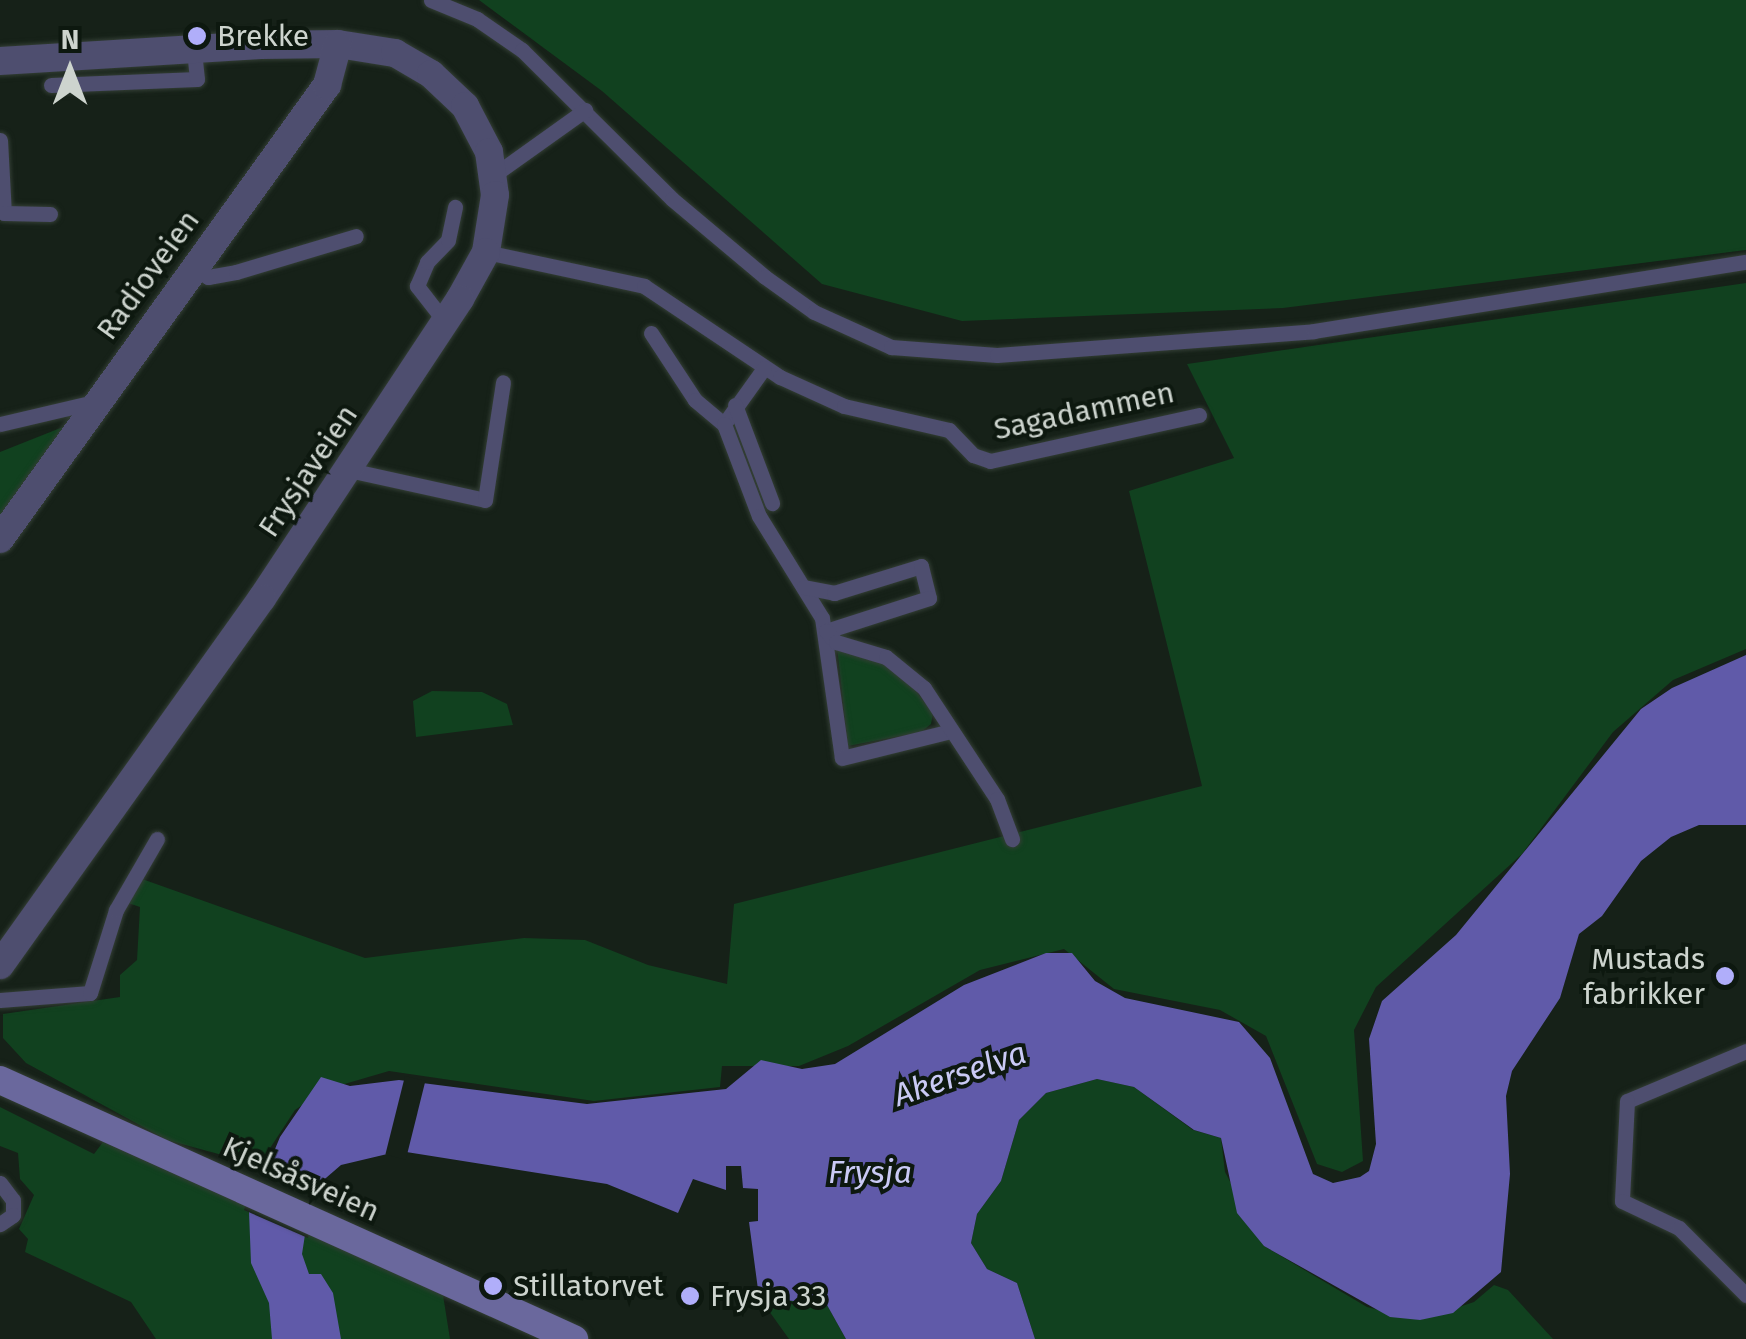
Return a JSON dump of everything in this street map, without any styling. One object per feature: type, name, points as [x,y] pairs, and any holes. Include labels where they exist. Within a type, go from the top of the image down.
[{"type":"main road","name":"Kjelsåsveien","points":[[0,1080],[570,1338]]},
{"type":"street","name":"Frysjaveien","points":[[0,61],[338,44],[394,54],[448,88],[479,128],[494,176],[486,252],[445,322],[348,470],[0,964]]},
{"type":"street","name":"Radioveien","points":[[0,539],[327,85],[338,44]]},
{"type":"lane","points":[[431,0],[511,42],[719,242],[790,296],[866,338],[928,354],[997,355],[1314,331],[1746,262]]},
{"type":"lane","points":[[52,86],[197,79],[194,50]]},
{"type":"lane","points":[[494,176],[585,110]]},
{"type":"lane","points":[[0,140],[4,213],[50,214]]},
{"type":"lane","points":[[445,322],[417,286],[427,262],[448,240],[454,207]]},
{"type":"lane","points":[[193,267],[208,277],[236,272],[356,236]]},
{"type":"lane","name":"Sagadammen","points":[[486,252],[644,286],[764,368],[844,406],[949,430],[974,455],[990,461],[1199,416]]},
{"type":"lane","points":[[651,333],[696,400],[724,424],[759,516],[826,630],[836,642],[856,643],[900,666],[935,701],[997,799],[1012,839]]},
{"type":"lane","points":[[724,424],[764,368]]},
{"type":"lane","points":[[348,470],[485,500],[502,382]]},
{"type":"lane","points":[[0,424],[103,400]]},
{"type":"lane","points":[[735,405],[772,503]]},
{"type":"lane","points":[[804,587],[834,593],[921,566],[929,598],[826,630]]},
{"type":"lane","points":[[826,630],[842,758],[951,731]]},
{"type":"lane","points":[[0,1000],[90,994],[116,910],[158,839]]},
{"type":"lane","points":[[1746,1051],[1628,1101],[1622,1202],[1679,1228],[1746,1295]]},
{"type":"lane","points":[[0,1182],[13,1200],[13,1215],[0,1224]]},
{"type":"green space","points":[[479,0],[1746,0],[1746,250],[1283,308],[962,321],[822,284],[602,91]]},
{"type":"green space","points":[[1746,283],[1746,649],[1673,680],[1613,732],[1522,854],[1376,987],[1354,1030],[1363,1161],[1342,1172],[1317,1164],[1266,1036],[1220,1010],[1114,989],[1064,949],[980,970],[848,1046],[799,1066],[722,1066],[720,1087],[594,1101],[389,1071],[324,1090],[295,1110],[259,1165],[167,1140],[26,1063],[3,1038],[3,1014],[120,997],[120,975],[137,960],[140,907],[128,903],[142,879],[365,958],[524,938],[585,940],[648,965],[727,984],[734,904],[1202,786],[1129,491],[1234,458],[1187,364]]},
{"type":"green space","points":[[73,423],[0,522],[0,452]]},
{"type":"green space","points":[[837,647],[883,663],[911,685],[933,713],[931,724],[921,732],[848,746]]},
{"type":"green space","points":[[432,691],[482,692],[507,704],[513,725],[416,737],[413,701]]},
{"type":"green space","points":[[1097,1079],[1134,1087],[1193,1130],[1221,1138],[1225,1172],[1264,1246],[1367,1307],[1420,1320],[1474,1302],[1494,1285],[1508,1290],[1553,1339],[1035,1339],[1017,1283],[987,1269],[971,1243],[977,1214],[1001,1181],[1019,1120],[1046,1093]]},
{"type":"green space","points":[[0,1107],[94,1154],[103,1142],[443,1295],[450,1339],[156,1339],[131,1302],[25,1252],[28,1239],[19,1229],[34,1195],[20,1179],[18,1153],[0,1146]]},
{"type":"green space","points":[[759,1297],[827,1305],[846,1339],[789,1339]]},
{"type":"water","name":"Frysja","points":[[1746,655],[1746,825],[1699,825],[1671,837],[1641,861],[1602,916],[1579,934],[1560,998],[1512,1071],[1506,1096],[1510,1174],[1501,1272],[1453,1313],[1420,1320],[1390,1317],[1264,1246],[1237,1213],[1221,1138],[1194,1130],[1134,1087],[1097,1079],[1046,1093],[1019,1120],[1001,1181],[977,1214],[971,1243],[987,1269],[1017,1283],[1035,1339],[846,1339],[827,1305],[759,1297],[749,1222],[758,1221],[758,1189],[743,1188],[741,1166],[726,1166],[726,1190],[693,1179],[678,1213],[607,1184],[400,1151],[341,1165],[312,1190],[302,1254],[309,1274],[321,1274],[333,1293],[341,1339],[272,1339],[269,1303],[251,1263],[249,1212],[280,1137],[321,1077],[350,1086],[399,1080],[587,1104],[726,1089],[761,1060],[802,1069],[835,1064],[964,985],[1046,953],[1072,953],[1095,981],[1125,998],[1239,1022],[1270,1058],[1313,1174],[1333,1183],[1360,1177],[1369,1171],[1376,1144],[1369,1039],[1382,1001],[1456,935],[1641,709],[1672,688]]},
{"type":"pier","points":[[405,1076],[425,1081],[406,1160],[385,1155]]},
{"type":"pier","points":[[261,1166],[317,1192],[308,1238],[244,1210]]},
{"type":"place","name":"Brekke","points":[[197,36]]},
{"type":"place","name":"Mustads fabrikker","points":[[1725,976]]},
{"type":"place","name":"Stillatorvet","points":[[493,1286]]},
{"type":"place","name":"Frysja 33","points":[[690,1296]]},
{"type":"water label","name":"Akerselva","points":[[960,1074]]}]
